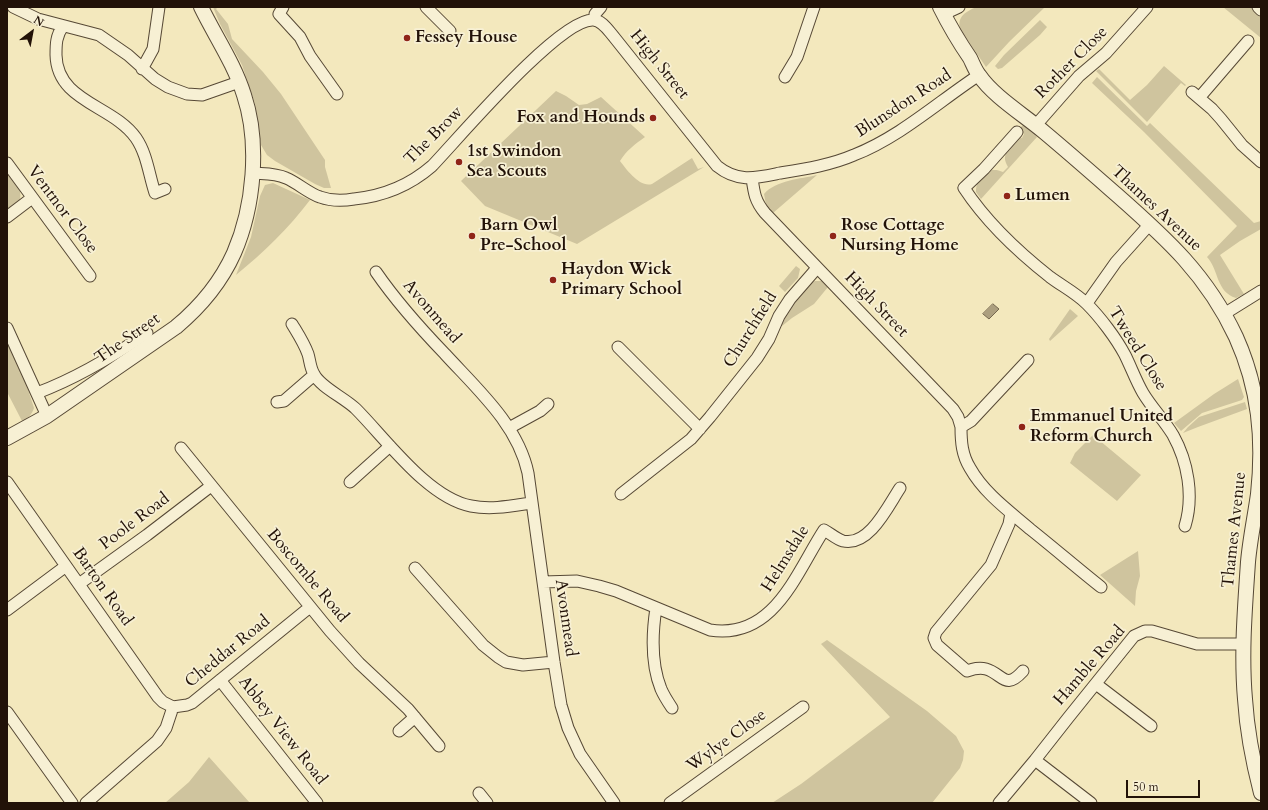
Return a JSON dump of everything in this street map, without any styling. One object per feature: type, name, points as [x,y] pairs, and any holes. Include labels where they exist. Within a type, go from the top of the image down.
[{"type":"street","points":[[13,7],[38,19],[99,35],[128,55],[155,79],[168,87],[192,95],[202,94],[239,82]]},
{"type":"street","points":[[142,69],[153,48],[160,7]]},
{"type":"street","name":"The Street","points":[[7,438],[47,416],[161,338],[191,315],[204,300],[223,273],[234,252],[247,211],[252,173],[252,136],[250,119],[232,64],[201,7]]},
{"type":"street","points":[[283,7],[279,14],[300,37],[310,56],[337,94]]},
{"type":"street","points":[[426,7],[450,32]]},
{"type":"street","points":[[592,20],[601,7]]},
{"type":"street","points":[[785,77],[797,57],[814,7]]},
{"type":"street","points":[[942,11],[959,7]]},
{"type":"street","name":"Rother Close","points":[[1036,125],[1079,76],[1106,53],[1147,7]]},
{"type":"street","points":[[1258,7],[1261,10]]},
{"type":"street","name":"Thames Avenue","points":[[942,11],[979,75],[997,93],[1150,224],[1174,247],[1211,292],[1224,314],[1241,349],[1256,396],[1259,434],[1260,470],[1257,530],[1248,560],[1244,678],[1252,757],[1261,793]]},
{"type":"street","name":"The Brow","points":[[252,173],[280,176],[290,180],[315,195],[333,200],[367,198],[379,196],[396,190],[417,178],[432,166],[541,51],[576,26],[592,20]]},
{"type":"street","name":"High Street","points":[[592,20],[602,24],[614,36],[717,166],[734,177],[752,178],[758,206],[953,409],[958,417],[961,427]]},
{"type":"street","points":[[62,26],[57,36],[56,60],[58,71],[64,81],[79,97],[116,118],[136,138],[146,159],[155,193],[165,189]]},
{"type":"street","points":[[1248,41],[1195,95],[1222,119],[1242,145],[1261,162]]},
{"type":"street","name":"Blunsdon Road","points":[[752,178],[833,162],[860,153],[896,133],[979,75]]},
{"type":"street","name":"Tweed Close","points":[[1017,132],[964,188],[1007,240],[1030,261],[1087,303],[1125,355],[1144,394],[1173,435],[1178,445],[1187,475],[1189,506],[1185,526]]},
{"type":"street","name":"Ventnor Close","points":[[7,163],[90,276]]},
{"type":"street","points":[[7,217],[32,198]]},
{"type":"street","name":"Tweed Close","points":[[1087,303],[1116,262],[1150,224]]},
{"type":"street","name":"Churchfield","points":[[621,494],[691,439],[700,429],[757,358],[769,339],[784,308],[817,268]]},
{"type":"street","name":"Avonmead","points":[[376,272],[406,311],[477,388],[509,428],[518,443],[526,461],[558,690],[568,728],[580,754],[614,803]]},
{"type":"street","points":[[1224,314],[1261,292]]},
{"type":"street","points":[[292,324],[302,340],[314,375],[322,383],[351,404],[390,446],[438,492],[455,502],[481,508],[497,508],[531,503]]},
{"type":"street","points":[[7,328],[47,416]]},
{"type":"street","points":[[37,392],[55,386],[99,364],[147,333]]},
{"type":"street","points":[[618,347],[700,429]]},
{"type":"street","points":[[1028,360],[971,421],[961,427],[962,449],[969,467],[986,489],[1101,588]]},
{"type":"street","points":[[276,402],[284,401],[314,375]]},
{"type":"street","points":[[509,428],[548,404]]},
{"type":"street","points":[[350,482],[390,446]]},
{"type":"street","name":"Boscombe Road","points":[[181,448],[349,653],[416,717],[439,746]]},
{"type":"street","name":"Barton Road","points":[[7,482],[158,697],[163,702],[173,707]]},
{"type":"street","name":"Poole Road","points":[[79,584],[211,486]]},
{"type":"street","name":"Helmsdale","points":[[543,582],[577,581],[600,586],[710,630],[729,631],[749,625],[766,615],[783,598],[824,530],[842,541],[849,542],[862,538],[881,518],[900,488]]},
{"type":"street","points":[[1011,512],[1009,524],[991,565],[936,632],[934,638],[937,646],[967,671],[976,668],[984,668],[1009,681],[1015,680],[1023,671]]},
{"type":"street","points":[[7,610],[66,566]]},
{"type":"street","points":[[415,568],[483,645],[498,658],[506,662],[523,665],[554,662]]},
{"type":"street","name":"Cheddar Road","points":[[86,803],[157,741],[166,728],[173,707],[192,703],[310,607]]},
{"type":"street","points":[[656,608],[653,639],[656,668],[662,691],[672,708]]},
{"type":"street","name":"Hamble Road","points":[[999,803],[1134,636],[1146,631],[1163,634],[1197,644],[1244,644]]},
{"type":"street","name":"Abbey View Road","points":[[220,680],[317,803]]},
{"type":"street","points":[[1096,684],[1151,726]]},
{"type":"street","name":"Wylye Close","points":[[670,803],[803,707]]},
{"type":"street","points":[[7,712],[72,803]]},
{"type":"street","points":[[400,731],[416,717]]},
{"type":"street","points":[[1035,760],[1091,803]]},
{"type":"street","points":[[479,793],[487,803]]},
{"type":"shaded area","points":[[213,7],[218,7],[216,9],[228,24],[232,39],[281,94],[325,160],[325,167],[331,188],[324,188],[315,184],[267,155],[261,145],[255,104],[242,65],[220,24]]},
{"type":"shaded area","points":[[976,7],[1045,7],[986,67],[960,29],[959,25],[963,15]]},
{"type":"shaded area","points":[[1223,7],[1261,7],[1261,38]]},
{"type":"shaded area","points":[[1040,20],[1047,27],[1002,68],[998,69],[995,66],[1004,55]]},
{"type":"shaded area","points":[[1164,66],[1186,85],[1185,86],[1181,83],[1147,122],[1096,71],[1099,69],[1130,100],[1147,85]]},
{"type":"shaded area","points":[[1097,77],[1147,126],[1150,123],[1254,223],[1261,221],[1261,229],[1220,255],[1244,294],[1236,298],[1225,291],[1207,257],[1237,226],[1144,132],[1092,83]]},
{"type":"shaded area","points":[[556,91],[579,105],[587,104],[601,97],[645,137],[631,148],[620,161],[638,181],[652,184],[692,158],[698,169],[704,167],[577,244],[485,206],[461,181]]},
{"type":"shaded area","points":[[1023,125],[1037,137],[981,199],[976,192],[978,182],[988,171],[998,170],[1003,172],[1008,167],[1005,160],[1006,153],[1004,150],[1019,137],[1022,138],[1024,134],[1019,129]]},
{"type":"shaded area","points":[[7,170],[20,190],[20,199],[18,203],[7,210]]},
{"type":"shaded area","points":[[817,175],[773,213],[766,205],[764,194],[769,189],[782,183]]},
{"type":"shaded area","points":[[273,183],[310,200],[275,240],[236,275],[251,237],[260,196],[265,185]]},
{"type":"shaded area","points":[[796,266],[800,269],[798,278],[785,292],[779,286]]},
{"type":"shaded area","points":[[815,281],[822,281],[828,287],[814,304],[782,326],[781,324],[783,318],[798,293],[803,288]]},
{"type":"shaded area","points":[[993,304],[999,309],[989,319],[983,314]]},
{"type":"shaded area","points":[[1070,309],[1078,316],[1050,341],[1049,339]]},
{"type":"shaded area","points":[[7,339],[21,368],[34,408],[30,416],[22,421],[7,392]]},
{"type":"shaded area","points":[[1238,379],[1244,397],[1242,400],[1202,413],[1181,431],[1174,423],[1214,394]]},
{"type":"shaded area","points":[[1245,402],[1247,409],[1183,433],[1199,417]]},
{"type":"shaded area","points":[[1093,435],[1141,475],[1117,501],[1070,463],[1075,453]]},
{"type":"shaded area","points":[[1138,551],[1140,576],[1136,591],[1135,606],[1100,575]]},
{"type":"shaded area","points":[[827,640],[927,711],[956,736],[964,751],[963,760],[960,768],[932,803],[772,803],[801,784],[890,717],[821,644]]},
{"type":"shaded area","points":[[209,757],[250,803],[165,803],[189,782]]},
{"type":"place","name":"Fessey House","points":[[407,38]]},
{"type":"place","name":"Fox and Hounds","points":[[653,118]]},
{"type":"place","name":"1st Swindon Sea Scouts","points":[[459,162]]},
{"type":"place","name":"Lumen","points":[[1007,196]]},
{"type":"place","name":"Barn Owl Pre-School","points":[[472,236]]},
{"type":"place","name":"Rose Cottage Nursing Home","points":[[833,236]]},
{"type":"place","name":"Haydon Wick Primary School","points":[[553,280]]},
{"type":"place","name":"Emmanuel United Reform Church","points":[[1022,427]]}]
